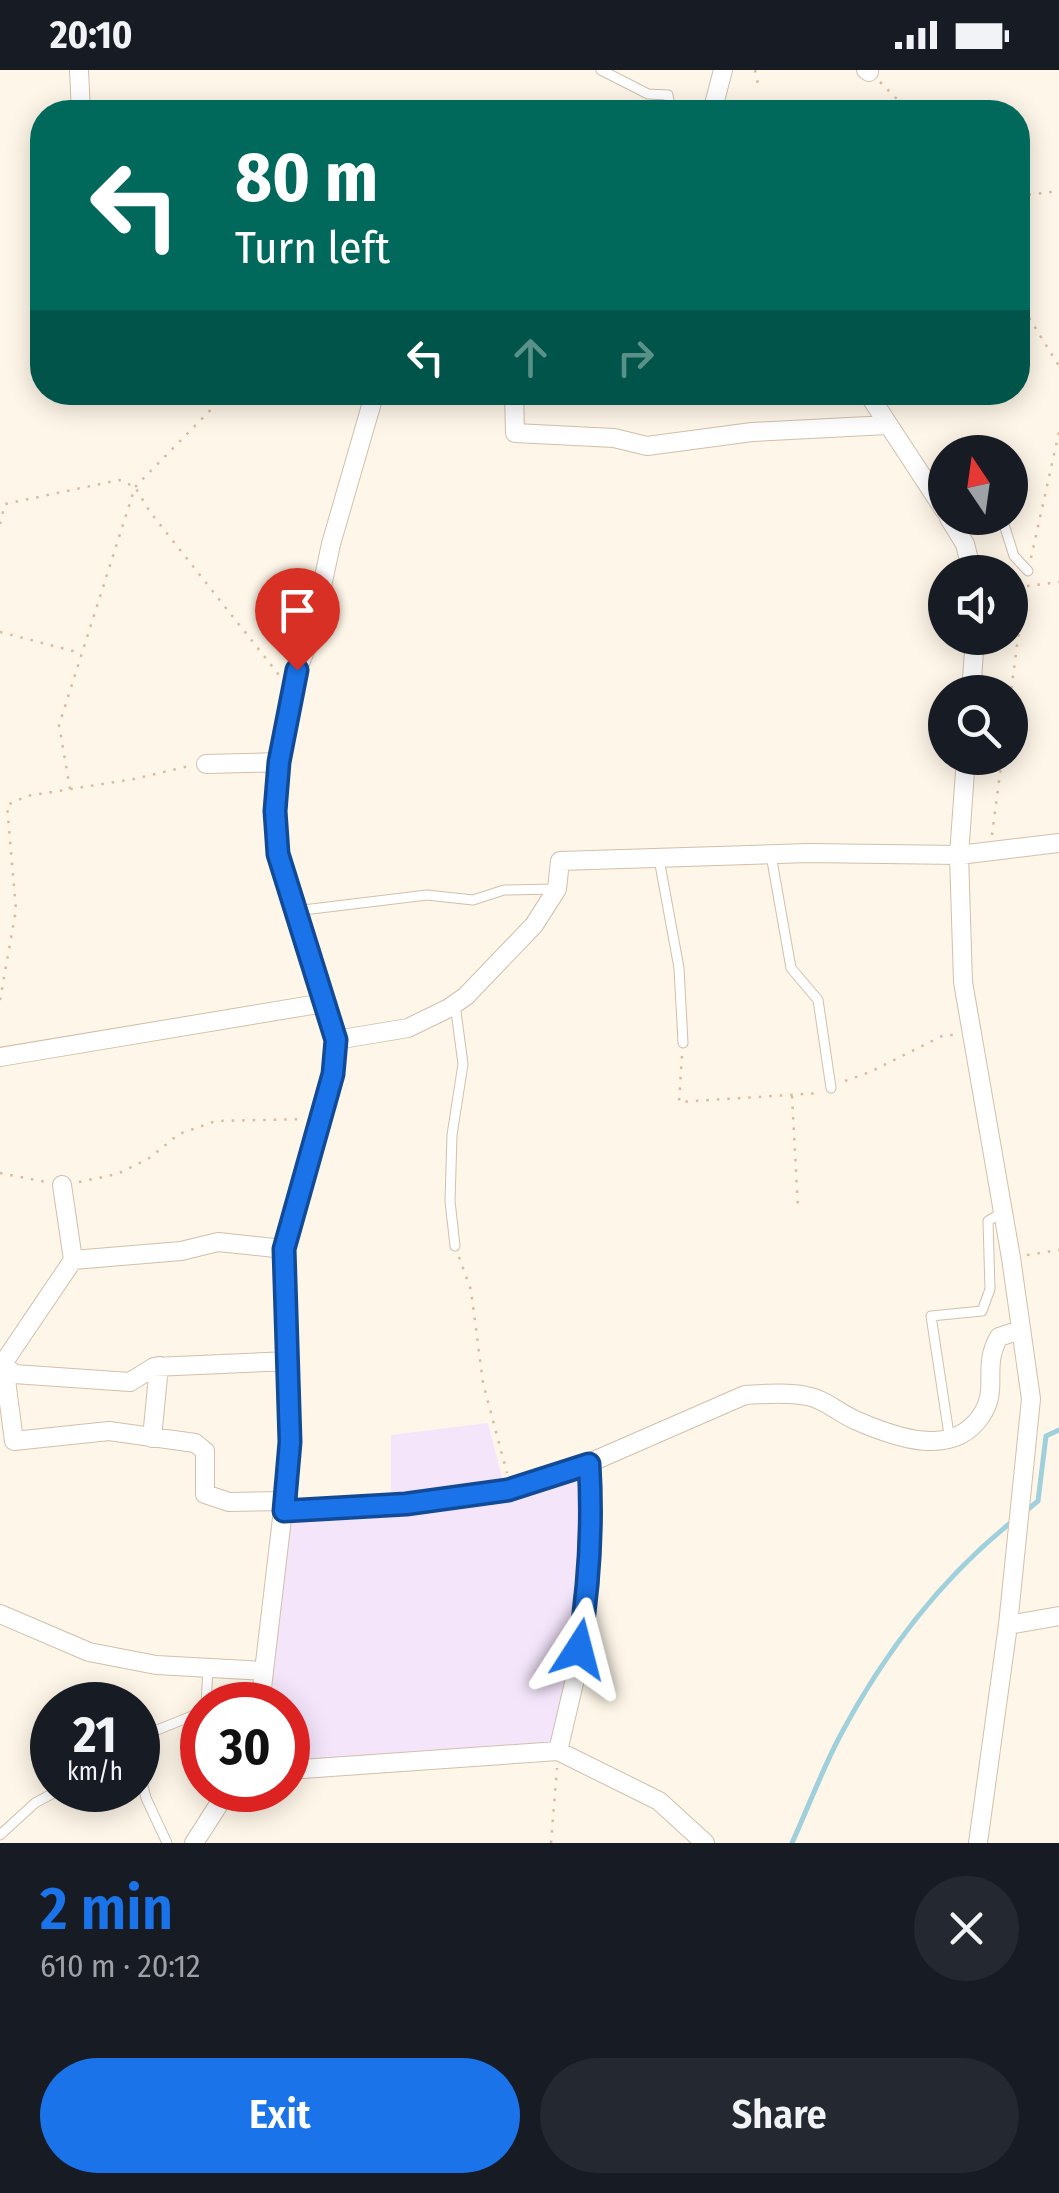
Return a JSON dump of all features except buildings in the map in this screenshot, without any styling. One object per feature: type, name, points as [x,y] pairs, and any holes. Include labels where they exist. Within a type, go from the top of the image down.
[{"type":"street","points":[[79,70],[80,100]]},
{"type":"street","points":[[715,100],[723,70]]},
{"type":"street","points":[[263,1682],[290,1442],[284,1249],[333,1074],[336,1040],[278,854],[275,811],[279,762],[297,670],[311,637],[331,544],[371,405]]},
{"type":"street","points":[[514,405],[515,433],[614,438],[647,446],[752,432],[887,425]]},
{"type":"street","points":[[875,405],[928,486]]},
{"type":"street","points":[[206,764],[279,762]]},
{"type":"street","points":[[965,775],[960,856],[964,982],[1011,1258],[1030,1398],[1008,1625],[978,1843]]},
{"type":"street","points":[[336,1040],[408,1028],[455,1004],[534,925],[558,890],[560,861],[771,855],[960,856],[1059,843]]},
{"type":"street","points":[[0,1056],[324,1003]]},
{"type":"street","points":[[62,1185],[73,1260],[2,1367],[14,1442],[109,1431],[196,1443],[205,1451],[204,1494],[229,1502],[284,1506],[406,1504],[512,1489],[589,1464],[745,1395],[810,1396],[888,1432],[950,1442],[965,1435],[990,1399],[989,1353],[999,1337],[1020,1330]]},
{"type":"street","points":[[73,1260],[181,1252],[218,1242],[284,1249]]},
{"type":"street","points":[[2,1367],[14,1374],[130,1382],[159,1366],[289,1361]]},
{"type":"street","points":[[152,1438],[159,1366]]},
{"type":"street","points":[[558,1751],[590,1582],[589,1464]]},
{"type":"street","points":[[0,1614],[89,1652],[156,1665],[264,1671]]},
{"type":"street","points":[[1008,1625],[1059,1616]]},
{"type":"street","points":[[310,1768],[558,1751],[659,1801],[704,1843]]},
{"type":"street","points":[[194,1843],[214,1812]]},
{"type":"lane","points":[[601,70],[648,94],[668,95],[669,100]]},
{"type":"lane","points":[[771,855],[792,968],[818,1000],[831,1088]]},
{"type":"lane","points":[[659,859],[679,968],[683,1043]]},
{"type":"lane","points":[[295,912],[427,895],[473,900],[504,890],[558,890]]},
{"type":"lane","points":[[455,1004],[464,1064],[452,1135],[450,1201],[455,1246]]},
{"type":"lane","points":[[950,1442],[930,1316],[982,1310],[990,1289],[988,1221],[1003,1212]]},
{"type":"lane","points":[[207,1682],[208,1668]]},
{"type":"lane","points":[[0,1835],[30,1808]]},
{"type":"lane","points":[[153,1812],[167,1843]]},
{"type":"path","points":[[755,70],[759,89]]},
{"type":"path","points":[[868,71],[898,100]]},
{"type":"path","points":[[1030,194],[1059,190]]},
{"type":"path","points":[[1030,319],[1059,366]]},
{"type":"path","points":[[70,789],[60,725],[135,487],[215,405]]},
{"type":"path","points":[[1028,572],[1059,432]]},
{"type":"path","points":[[0,524],[6,504],[119,480],[135,487],[150,512],[293,692]]},
{"type":"path","points":[[1028,586],[1059,582]]},
{"type":"path","points":[[0,632],[84,654]]},
{"type":"path","points":[[0,1000],[16,910],[7,805],[28,796],[206,764]]},
{"type":"path","points":[[990,852],[1000,775]]},
{"type":"path","points":[[683,1043],[680,1102],[827,1092],[944,1035],[973,1036]]},
{"type":"path","points":[[792,1094],[798,1208]]},
{"type":"path","points":[[0,1174],[62,1185],[117,1174],[148,1159],[179,1134],[216,1121],[322,1118]]},
{"type":"path","points":[[455,1246],[471,1290],[483,1383],[512,1489]]},
{"type":"path","points":[[1011,1258],[1059,1250]]},
{"type":"path","points":[[551,1843],[558,1751]]},
{"type":"shaded area","points":[[488,1423],[504,1485],[391,1501],[391,1435]]},
{"type":"shaded area","points":[[578,1473],[583,1477],[585,1578],[555,1739],[548,1744],[310,1763],[310,1682],[269,1682],[288,1519]]},
{"type":"waterway","points":[[1027,1510],[1038,1501],[1046,1436],[1059,1430]]},
{"type":"waterway","points":[[792,1843],[840,1736],[875,1676],[938,1592],[1014,1520]]},
{"type":"route","points":[[297,670],[279,762],[275,811],[278,854],[336,1040],[333,1074],[284,1249],[290,1442],[284,1511],[406,1504],[508,1490],[589,1464],[590,1582],[579,1649]]}]
